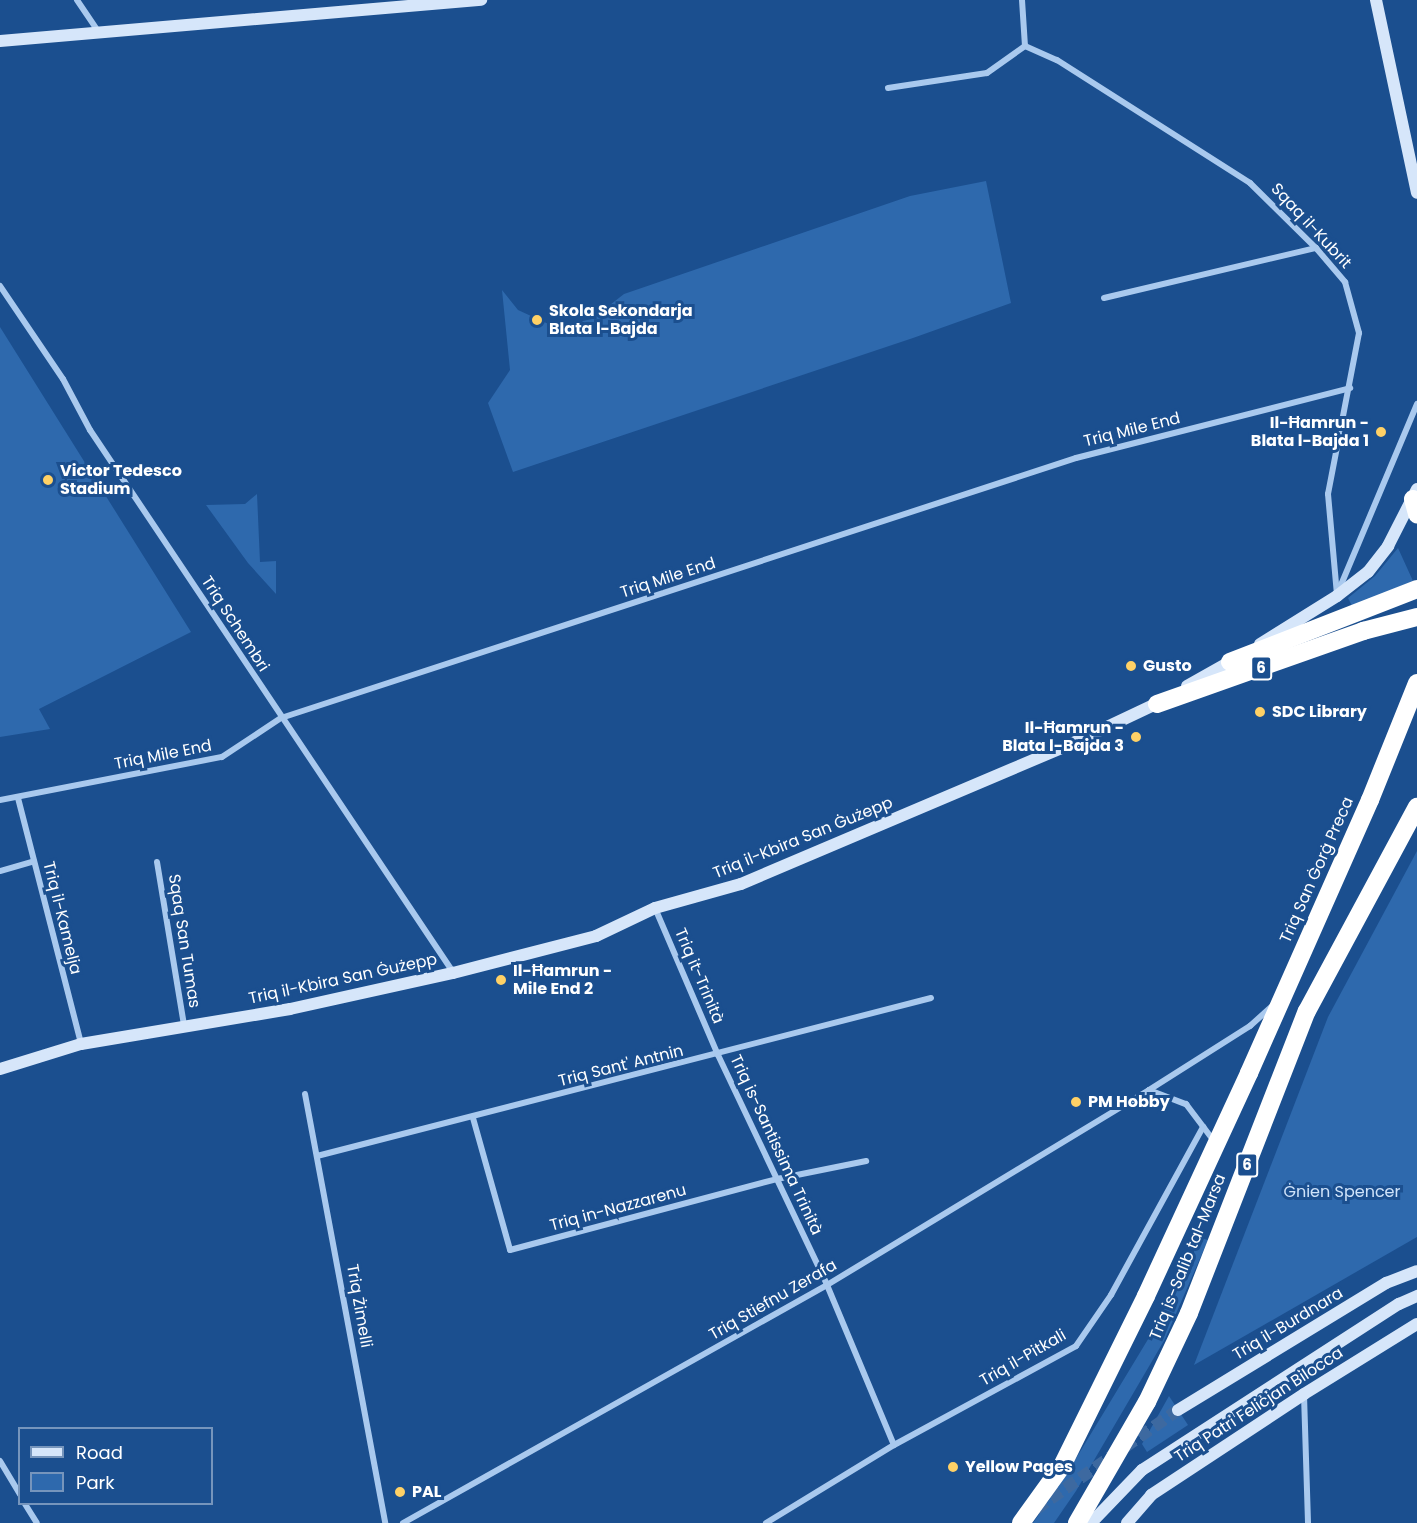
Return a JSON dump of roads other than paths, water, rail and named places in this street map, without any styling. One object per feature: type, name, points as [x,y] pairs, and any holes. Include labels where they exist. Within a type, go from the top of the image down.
[{"type":"highway","name":"6","points":[[1230,662],[1417,589]]},
{"type":"highway","name":"6","points":[[1157,704],[1363,631],[1417,617]]},
{"type":"highway","name":"Triq San Ġorġ Preca","points":[[1249,1073],[1370,800],[1417,683]]},
{"type":"highway","name":"Triq is-Salib tal-Marsa","points":[[1077,1523],[1147,1402],[1189,1313],[1307,1011],[1417,807]]},
{"type":"highway","name":"Triq is-Salib tal-Marsa","points":[[1021,1523],[1062,1466],[1146,1296],[1215,1142],[1249,1073]]},
{"type":"main road","points":[[0,41],[426,2],[481,0]]},
{"type":"main road","points":[[1376,0],[1417,193]]},
{"type":"main road","name":"Triq il-Kbira San Ġużepp","points":[[0,1068],[81,1044],[290,1009],[453,973],[596,936],[655,908],[741,884],[1069,745],[1157,704],[1337,596],[1368,572],[1388,546],[1416,500]]},
{"type":"main road","name":"Triq il-Burdnara","points":[[1178,1410],[1386,1283],[1417,1271]]},
{"type":"main road","points":[[1091,1523],[1142,1470],[1399,1304],[1417,1296]]},
{"type":"main road","name":"Triq Patri Feliċjan Bilocca","points":[[1126,1523],[1151,1495],[1304,1394],[1417,1324]]},
{"type":"street","points":[[77,0],[98,31]]},
{"type":"street","points":[[888,88],[987,73],[1025,46],[1022,0]]},
{"type":"street","name":"Sqaq il-Kubrit","points":[[1025,46],[1057,60],[1250,183],[1316,248],[1345,282],[1359,333],[1328,494],[1337,596]]},
{"type":"street","points":[[1104,298],[1316,248]]},
{"type":"street","name":"Triq Schembri","points":[[0,286],[63,379],[90,430],[453,973]]},
{"type":"street","points":[[0,303],[8,299]]},
{"type":"street","name":"Triq Mile End","points":[[0,800],[222,757],[281,718],[1076,458],[1350,387]]},
{"type":"street","points":[[1337,596],[1417,404]]},
{"type":"street","name":"Triq il-Kamelja","points":[[18,798],[81,1044]]},
{"type":"street","points":[[0,871],[34,861]]},
{"type":"street","name":"Sqaq San Tumas","points":[[157,862],[184,1025]]},
{"type":"street","name":"Triq it-Trinità","points":[[655,908],[718,1055]]},
{"type":"street","name":"Triq Sant' Antnin","points":[[317,1156],[718,1055],[931,998]]},
{"type":"street","name":"Triq Stiefnu Zerafa","points":[[404,1523],[827,1286],[1149,1090],[1250,1026],[1280,999]]},
{"type":"street","name":"Triq is-Santissima Trinità","points":[[718,1055],[827,1286],[894,1446]]},
{"type":"street","points":[[1149,1090],[1186,1104],[1215,1142]]},
{"type":"street","name":"Triq Żimelli","points":[[305,1094],[385,1523]]},
{"type":"street","name":"Triq in-Nazzarenu","points":[[473,1118],[510,1250],[777,1179],[866,1161]]},
{"type":"street","name":"Triq il-Pitkali","points":[[766,1523],[894,1446],[1076,1346],[1111,1295],[1203,1127]]},
{"type":"street","points":[[1304,1394],[1308,1523]]},
{"type":"street","points":[[0,1461],[18,1491]]},
{"type":"street","points":[[26,1505],[37,1523]]},
{"type":"tunnel","points":[[1036,1509],[1178,1410]]},
{"type":"place","name":"Skola Sekondarja Blata l-Bajda","points":[[537,320]]},
{"type":"place","name":"Il-Ħamrun - Blata l-Bajda 1","points":[[1381,432]]},
{"type":"place","name":"Victor Tedesco Stadium","points":[[48,480]]},
{"type":"place","name":"Gusto","points":[[1131,666]]},
{"type":"place","name":"SDC Library","points":[[1260,712]]},
{"type":"place","name":"Il-Ħamrun - Blata l-Bajda 3","points":[[1136,737]]},
{"type":"place","name":"Il-Ħamrun - Mile End 2","points":[[501,980]]},
{"type":"place","name":"PM Hobby","points":[[1076,1102]]},
{"type":"place","name":"Yellow Pages","points":[[953,1467]]},
{"type":"place","name":"PAL","points":[[400,1492]]},
{"type":"park label","name":"Ġnien Spencer","points":[[1342,1192]]}]
